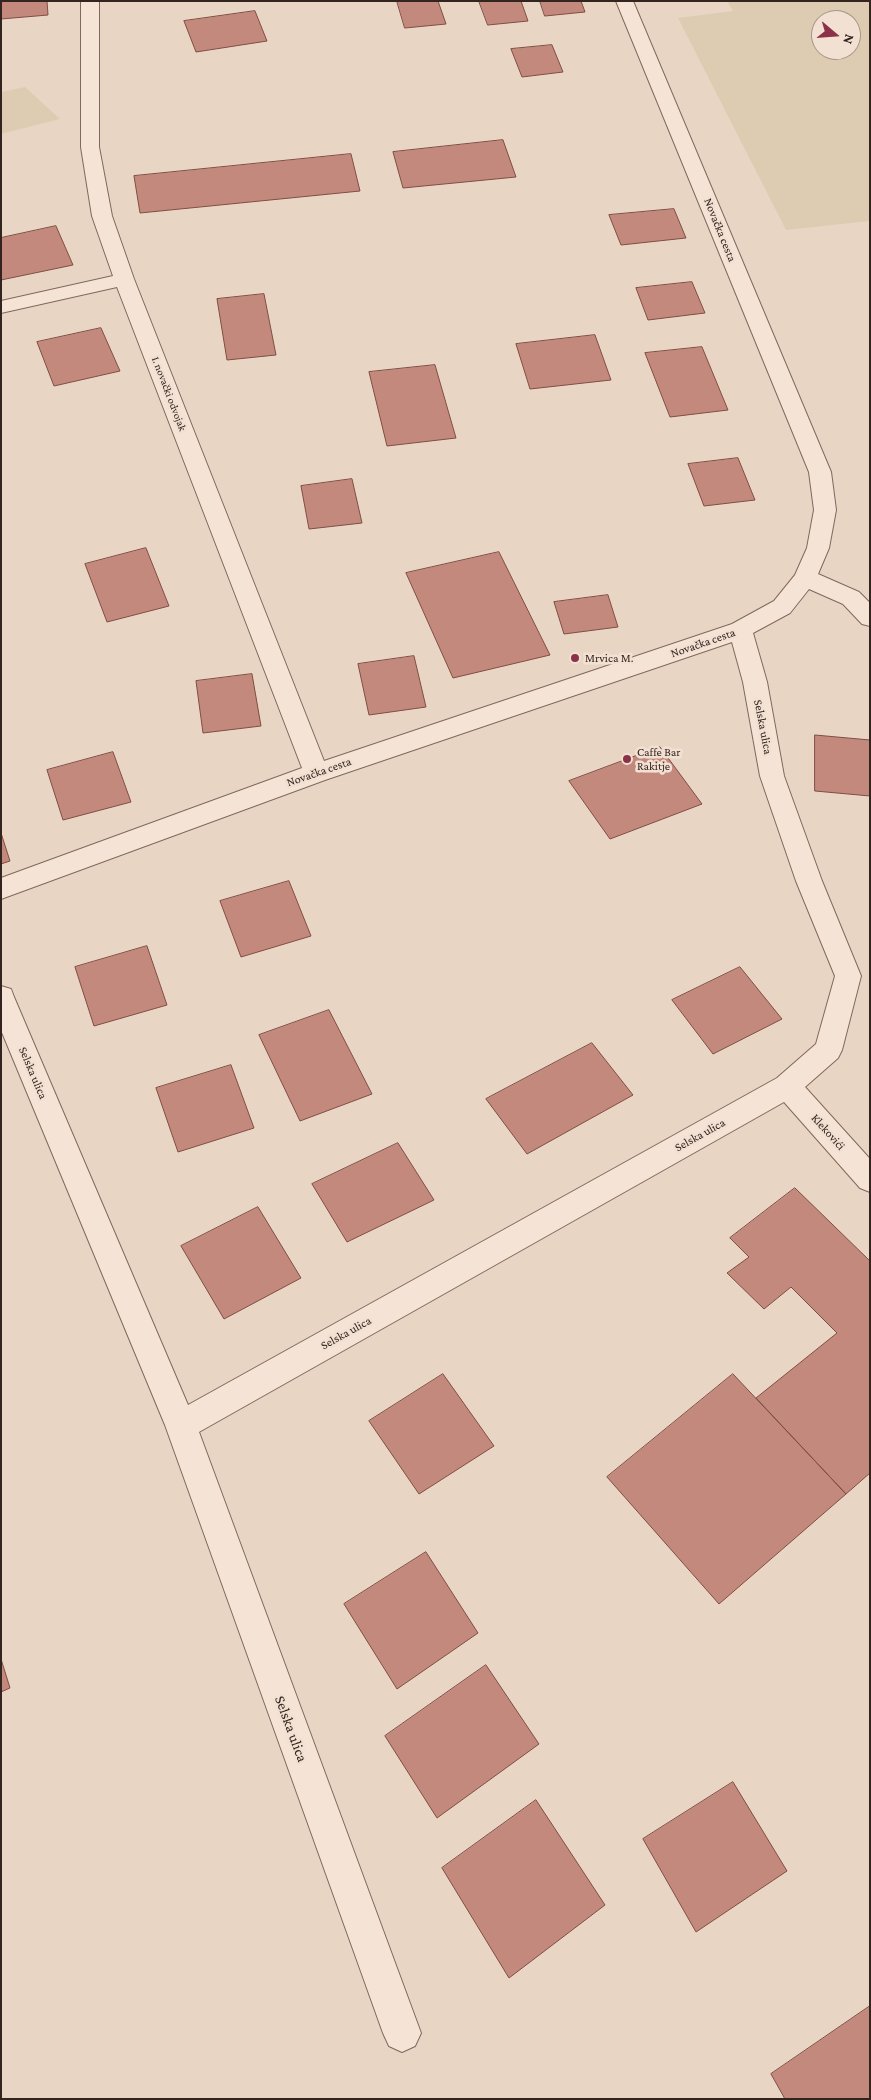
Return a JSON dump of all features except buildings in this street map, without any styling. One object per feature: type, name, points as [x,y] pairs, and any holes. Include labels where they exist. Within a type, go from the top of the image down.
[{"type":"street","name":"I. novački odvojak","points":[[91,1],[90,147],[102,216],[124,279],[316,773]]},
{"type":"street","name":"Novačka cesta","points":[[1,889],[316,773],[740,630],[782,607],[805,578],[818,548],[825,510],[820,472],[624,1]]},
{"type":"street","points":[[1,307],[124,279]]},
{"type":"street","points":[[805,578],[860,594],[870,618]]},
{"type":"street","name":"Selska ulica","points":[[181,1426],[787,1086],[828,1050],[848,976],[808,881],[772,776],[755,682],[740,630]]},
{"type":"street","name":"Selska ulica","points":[[1,997],[181,1426],[402,2033]]},
{"type":"street","name":"Klekovići","points":[[787,1086],[870,1178]]},
{"type":"shaded area","points":[[727,1],[870,1],[870,221],[786,230],[678,18],[733,11]]},
{"type":"shaded area","points":[[25,87],[60,119],[1,134],[1,92]]},
{"type":"place","name":"Mrvica M.","points":[[575,658]]},
{"type":"place","name":"Caffe Bar Rakitje","points":[[627,759]]}]
